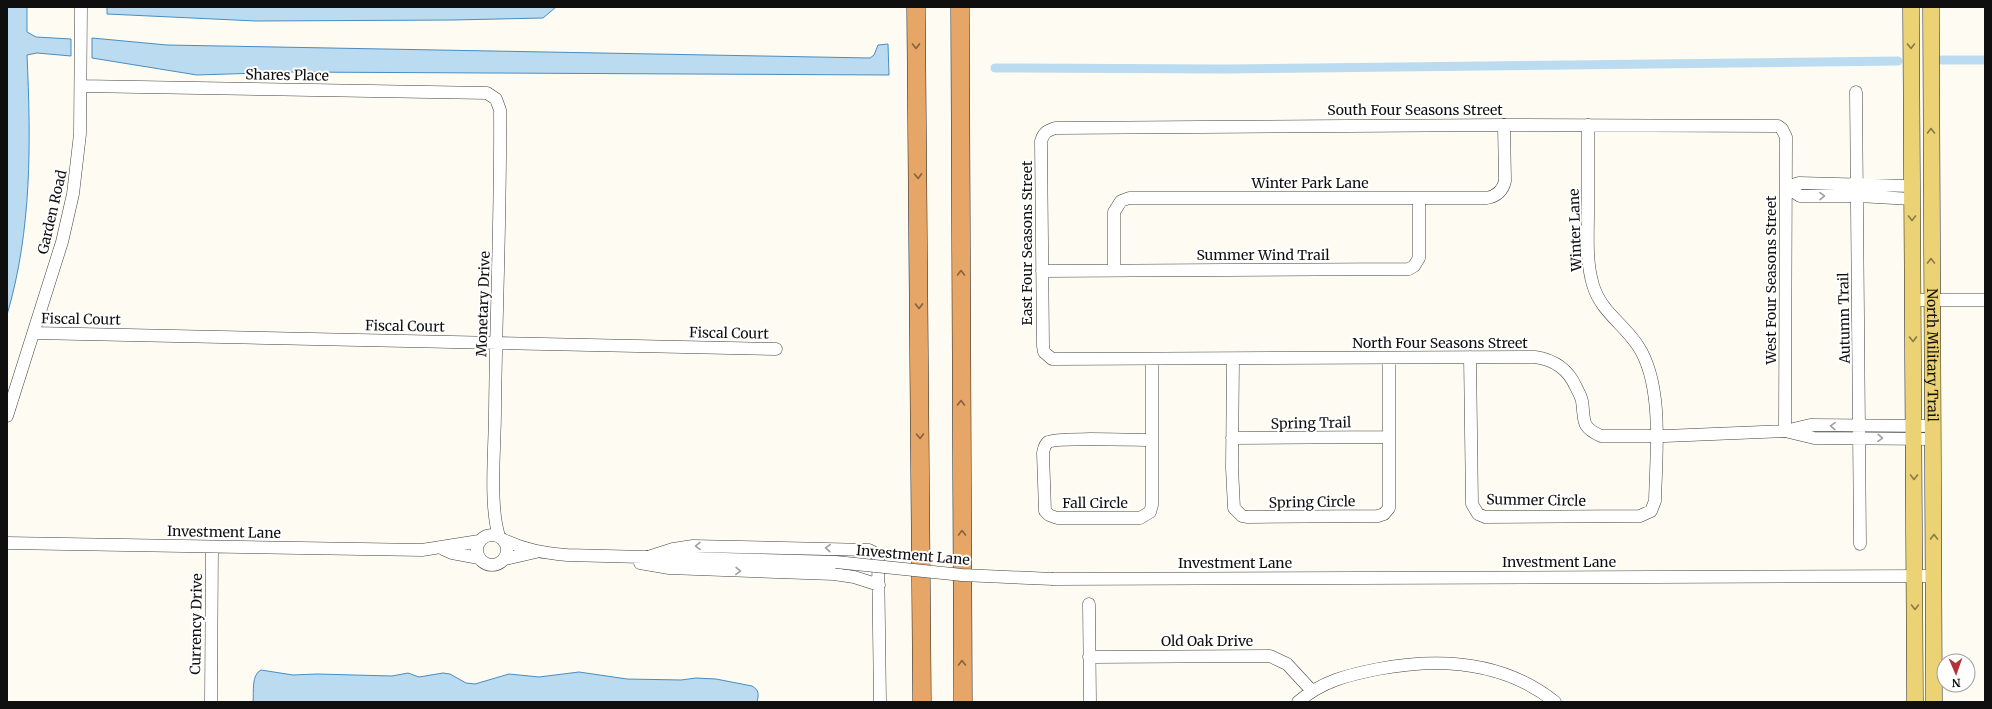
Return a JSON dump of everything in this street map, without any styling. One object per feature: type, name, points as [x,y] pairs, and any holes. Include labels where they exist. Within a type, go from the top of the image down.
[{"type":"highway","points":[[916,7],[922,702]]},
{"type":"highway","points":[[960,7],[962,702]]},
{"type":"main road","name":"North Military Trail","points":[[1911,7],[1915,702]]},
{"type":"main road","name":"North Military Trail","points":[[1930,7],[1934,702]]},
{"type":"street","name":"Garden Road","points":[[7,416],[62,242],[74,194],[80,134],[81,7]]},
{"type":"street","name":"Shares Place","points":[[81,86],[487,93],[492,96]]},
{"type":"street","name":"Autumn Trail","points":[[1856,92],[1860,544]]},
{"type":"street","name":"Monetary Drive","points":[[492,96],[496,99],[500,110],[501,218],[496,343],[495,516],[502,538]]},
{"type":"street","name":"South Four Seasons Street","points":[[1047,131],[1055,128],[1504,124],[1718,124],[1778,126],[1782,129]]},
{"type":"street","name":"Winter Park Lane","points":[[1114,271],[1114,212],[1121,201],[1129,198],[1487,198],[1499,193],[1506,181],[1504,124]]},
{"type":"street","name":"Winter Lane","points":[[1588,125],[1588,248],[1592,281],[1602,304],[1609,315],[1632,338],[1647,364],[1653,383],[1656,436]]},
{"type":"street","name":"West Four Seasons Street","points":[[1782,129],[1786,137],[1785,431]]},
{"type":"street","name":"East Four Seasons Street","points":[[1047,131],[1041,141],[1043,346],[1048,356]]},
{"type":"street","points":[[1786,188],[1799,184],[1858,190],[1912,192]]},
{"type":"street","name":"Summer Wind Trail","points":[[1042,271],[1409,269],[1414,266],[1419,258],[1419,198]]},
{"type":"street","points":[[1912,300],[1985,300]]},
{"type":"street","name":"Fiscal Court","points":[[34,333],[776,349]]},
{"type":"street","name":"North Four Seasons Street","points":[[1048,356],[1052,359],[1066,360],[1535,357],[1554,363],[1570,374],[1582,399],[1583,417],[1585,423],[1592,432],[1602,436],[1656,436],[1785,431],[1810,425],[1860,432],[1933,433]]},
{"type":"street","name":"Summer Circle","points":[[1470,357],[1472,504],[1478,514],[1485,517],[1640,516],[1646,514],[1651,511],[1655,501],[1656,436]]},
{"type":"street","name":"Spring Circle","points":[[1233,359],[1232,438],[1234,508],[1248,518],[1309,518],[1378,516],[1384,514],[1389,508],[1389,358]]},
{"type":"street","name":"Fall Circle","points":[[1152,360],[1152,440],[1152,505],[1150,512],[1140,518],[1057,518],[1046,511],[1043,453],[1045,446],[1049,441],[1152,440]]},
{"type":"street","name":"Spring Trail","points":[[1232,438],[1389,437]]},
{"type":"street","name":"Monetary Drive","points":[[482,539],[495,516]]},
{"type":"street","points":[[489,535],[502,538],[508,549],[505,559],[498,565],[493,566],[484,564],[479,558],[477,550],[482,539],[489,535]]},
{"type":"street","name":"Investment Lane","points":[[502,538],[520,548],[538,552],[567,555],[836,562],[962,575],[1053,579],[1934,576]]},
{"type":"street","name":"Investment Lane","points":[[7,543],[422,550],[442,548],[482,539]]},
{"type":"street","points":[[645,558],[673,549],[693,546],[869,550],[878,555],[880,702]]},
{"type":"street","name":"Currency Drive","points":[[211,702],[212,547]]},
{"type":"street","name":"Investment Lane","points":[[442,548],[452,553],[479,558]]},
{"type":"street","name":"Investment Lane","points":[[505,559],[538,552]]},
{"type":"street","points":[[616,557],[669,568],[834,574],[854,577],[879,585]]},
{"type":"street","points":[[1089,604],[1090,702]]},
{"type":"street","name":"Old Oak Drive","points":[[1089,656],[1270,656],[1287,664],[1312,691]]},
{"type":"street","points":[[1298,702],[1312,691],[1332,680],[1353,674],[1402,664],[1449,662],[1475,665],[1506,674],[1555,702]]},
{"type":"water","points":[[7,7],[27,7],[27,32],[36,37],[71,39],[71,56],[37,53],[27,55],[29,120],[28,186],[21,251],[7,315]]},
{"type":"water","points":[[107,7],[556,7],[543,18],[256,21],[107,14]]},
{"type":"water","points":[[92,38],[167,45],[870,58],[874,55],[878,45],[888,44],[889,75],[290,72],[197,75],[92,58]]},
{"type":"water","points":[[261,670],[293,675],[317,674],[392,676],[408,673],[419,677],[443,673],[450,674],[466,683],[475,684],[509,674],[539,677],[579,672],[627,679],[716,679],[752,686],[758,692],[758,697],[757,702],[253,702],[254,680],[258,672]]},
{"type":"waterway","points":[[1942,60],[1985,60]]},
{"type":"waterway","points":[[995,68],[1225,69],[1898,61]]}]
